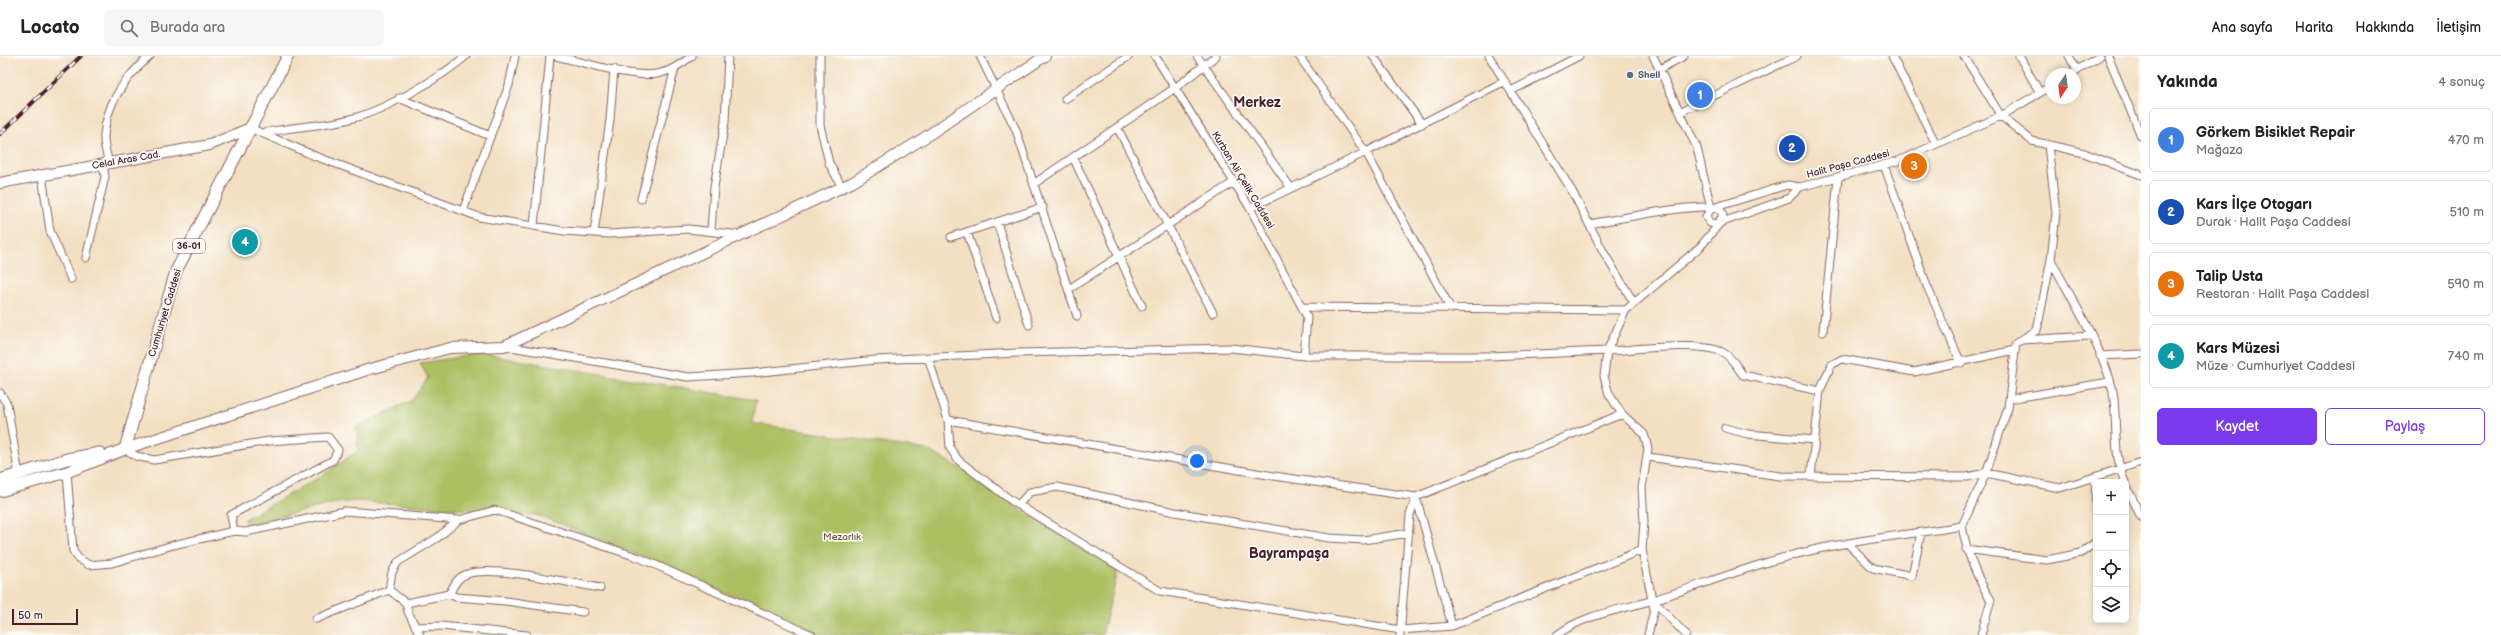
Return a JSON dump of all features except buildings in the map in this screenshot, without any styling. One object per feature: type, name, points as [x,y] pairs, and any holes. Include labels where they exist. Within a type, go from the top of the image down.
[{"type":"main road","name":"Cumhuriyet Caddesi","points":[[124,449],[176,271],[288,56]]},
{"type":"main road","points":[[0,491],[67,472],[124,449],[370,369],[450,348],[504,346],[842,187],[924,138],[1045,56]]},
{"type":"main road","name":"Celal Aras Cad.","points":[[0,182],[210,145],[250,128]]},
{"type":"main road","points":[[0,480],[20,475],[67,459],[124,449]]},
{"type":"street","points":[[86,258],[105,177],[106,164],[104,136],[115,93],[122,83],[150,56]]},
{"type":"street","points":[[264,133],[354,119],[399,98],[452,68],[466,56]]},
{"type":"street","points":[[463,211],[509,85],[515,56]]},
{"type":"street","points":[[534,226],[550,56]]},
{"type":"street","points":[[556,56],[636,74],[656,74],[675,68],[692,56]]},
{"type":"street","points":[[711,231],[714,187],[725,122],[728,56]]},
{"type":"street","points":[[820,56],[820,125],[830,163],[842,187]]},
{"type":"street","points":[[980,56],[1016,130],[1043,207],[1077,316]]},
{"type":"street","points":[[1065,99],[1129,56]]},
{"type":"street","name":"Kurban Ali Çelik Caddesi","points":[[1155,56],[1250,208],[1307,317],[1307,340],[1304,356]]},
{"type":"street","points":[[1197,56],[1291,188]]},
{"type":"street","points":[[1035,183],[1175,88],[1216,56]]},
{"type":"street","points":[[1299,56],[1366,152],[1451,309]]},
{"type":"street","points":[[1373,56],[1422,124]]},
{"type":"street","points":[[1489,56],[1572,191],[1634,303]]},
{"type":"street","points":[[1511,91],[1579,56]]},
{"type":"street","points":[[1653,56],[1697,148],[1713,207],[1723,212],[1720,223],[1714,225],[1707,221],[1706,213],[1713,207]]},
{"type":"street","points":[[1660,69],[1684,56]]},
{"type":"street","points":[[1680,112],[1797,56]]},
{"type":"street","points":[[1892,56],[1936,144]]},
{"type":"street","points":[[1964,56],[2000,116],[2032,141],[2084,153],[2141,175]]},
{"type":"street","points":[[2018,56],[2040,94]]},
{"type":"street","points":[[2069,56],[2073,68]]},
{"type":"street","points":[[2080,68],[2100,56]]},
{"type":"street","points":[[2108,56],[2141,136]]},
{"type":"street","points":[[641,199],[675,68]]},
{"type":"street","points":[[594,233],[610,120],[614,69]]},
{"type":"street","points":[[1250,208],[1366,152],[1505,81]]},
{"type":"street","name":"Halit Paşa Caddesi","points":[[1648,457],[1648,449],[1644,434],[1622,414],[1606,385],[1604,367],[1607,351],[1626,310],[1700,246],[1720,223],[1789,198],[1800,186],[1838,178],[1884,165],[1936,144],[2000,116],[2045,90]]},
{"type":"street","points":[[399,98],[490,136]]},
{"type":"street","points":[[1117,127],[1169,225],[1213,313]]},
{"type":"street","points":[[250,128],[315,156],[479,216],[534,226],[594,233],[610,234],[688,229],[741,235]]},
{"type":"street","points":[[1982,635],[1991,600],[1976,575],[1966,549],[1962,526],[1986,473],[2008,408],[2016,343],[2037,330],[2051,260],[2056,213],[2048,145]]},
{"type":"street","points":[[1073,157],[1142,306]]},
{"type":"street","points":[[1884,165],[1927,286],[1961,363]]},
{"type":"street","points":[[42,175],[50,231],[70,279]]},
{"type":"street","points":[[1824,332],[1838,178]]},
{"type":"street","points":[[1069,289],[1234,182]]},
{"type":"street","points":[[1589,224],[1695,206],[1713,207],[1787,185],[1800,186]]},
{"type":"street","points":[[951,237],[1043,207]]},
{"type":"street","points":[[997,222],[1029,325]]},
{"type":"street","points":[[967,232],[996,318]]},
{"type":"street","points":[[2051,260],[2100,356],[2113,391],[2119,470],[2123,479]]},
{"type":"street","points":[[1302,307],[1626,310]]},
{"type":"street","points":[[2022,340],[2090,336]]},
{"type":"street","points":[[504,346],[688,377],[928,357],[1231,348],[1304,356],[1489,356],[1686,346],[1721,351],[1728,356],[1742,375],[1820,391]]},
{"type":"street","points":[[1811,476],[1820,391],[1831,365],[1842,359],[1914,372],[1961,363],[2015,350]]},
{"type":"street","points":[[2100,356],[2141,354]]},
{"type":"street","points":[[928,357],[948,420],[949,443],[952,454],[1018,505],[1160,591],[1400,632],[1452,626],[1642,550]]},
{"type":"street","points":[[2009,399],[2109,382]]},
{"type":"street","points":[[0,393],[7,404],[20,475]]},
{"type":"street","points":[[948,420],[1274,476],[1416,497],[1622,414]]},
{"type":"street","points":[[1725,428],[1748,434],[1814,440]]},
{"type":"street","points":[[124,449],[136,456],[154,460],[269,441],[328,438],[338,450],[333,460],[231,515],[234,531]]},
{"type":"street","points":[[1648,635],[1654,609],[1642,550],[1644,522],[1642,482],[1648,457],[1759,474],[1811,476],[1967,477],[1986,473],[2060,488],[2093,480]]},
{"type":"street","points":[[2095,479],[2141,462]]},
{"type":"street","points":[[67,472],[73,551],[78,558],[88,565],[112,563],[173,545],[234,531],[246,532],[345,511],[459,520],[495,510],[640,558],[812,635]]},
{"type":"street","points":[[1018,505],[1030,492],[1057,487],[1175,512],[1329,538],[1362,540],[1409,533]]},
{"type":"street","points":[[2129,491],[2141,517]]},
{"type":"street","points":[[1400,632],[1410,515],[1416,497]]},
{"type":"street","points":[[1416,497],[1452,626]]},
{"type":"street","points":[[389,590],[392,572],[398,562],[437,538],[459,520]]},
{"type":"street","points":[[1556,635],[1565,628],[1588,619],[1653,600],[1732,572],[1818,548],[1962,526]]},
{"type":"street","points":[[1848,544],[1873,568],[1912,576],[1922,533]]},
{"type":"street","points":[[1966,549],[2047,560],[2081,553],[2093,544]]},
{"type":"street","points":[[449,594],[457,580],[467,574],[500,572],[600,588]]},
{"type":"street","points":[[389,590],[406,603],[408,612],[420,635]]},
{"type":"street","points":[[316,619],[389,590]]},
{"type":"street","points":[[406,603],[449,594],[584,612]]},
{"type":"street","points":[[1653,600],[1686,635]]},
{"type":"street","points":[[417,627],[441,626],[527,635]]},
{"type":"green space","name":"Mezarlık","points":[[481,354],[756,400],[752,423],[927,450],[971,474],[1016,507],[1118,571],[1102,635],[1019,635],[1001,633],[987,635],[821,635],[609,543],[537,515],[356,501],[336,503],[245,525],[245,519],[321,476],[358,451],[356,427],[412,400],[428,378],[420,363]]},
{"type":"railway","points":[[0,134],[81,56]]},
{"type":"place","name":"Shell","points":[[1630,75]]},
{"type":"place","name":"Görkem Bisiklet Repair","points":[[1700,95]]},
{"type":"place","name":"Kars İlçe Otogarı","points":[[1792,148]]},
{"type":"place","name":"Talip Usta","points":[[1914,166]]},
{"type":"place","name":"Kars Müzesi̇","points":[[245,242]]},
{"type":"district","name":"Merkez","points":[[1257,102]]},
{"type":"district","name":"Bayrampaşa","points":[[1289,553]]}]
